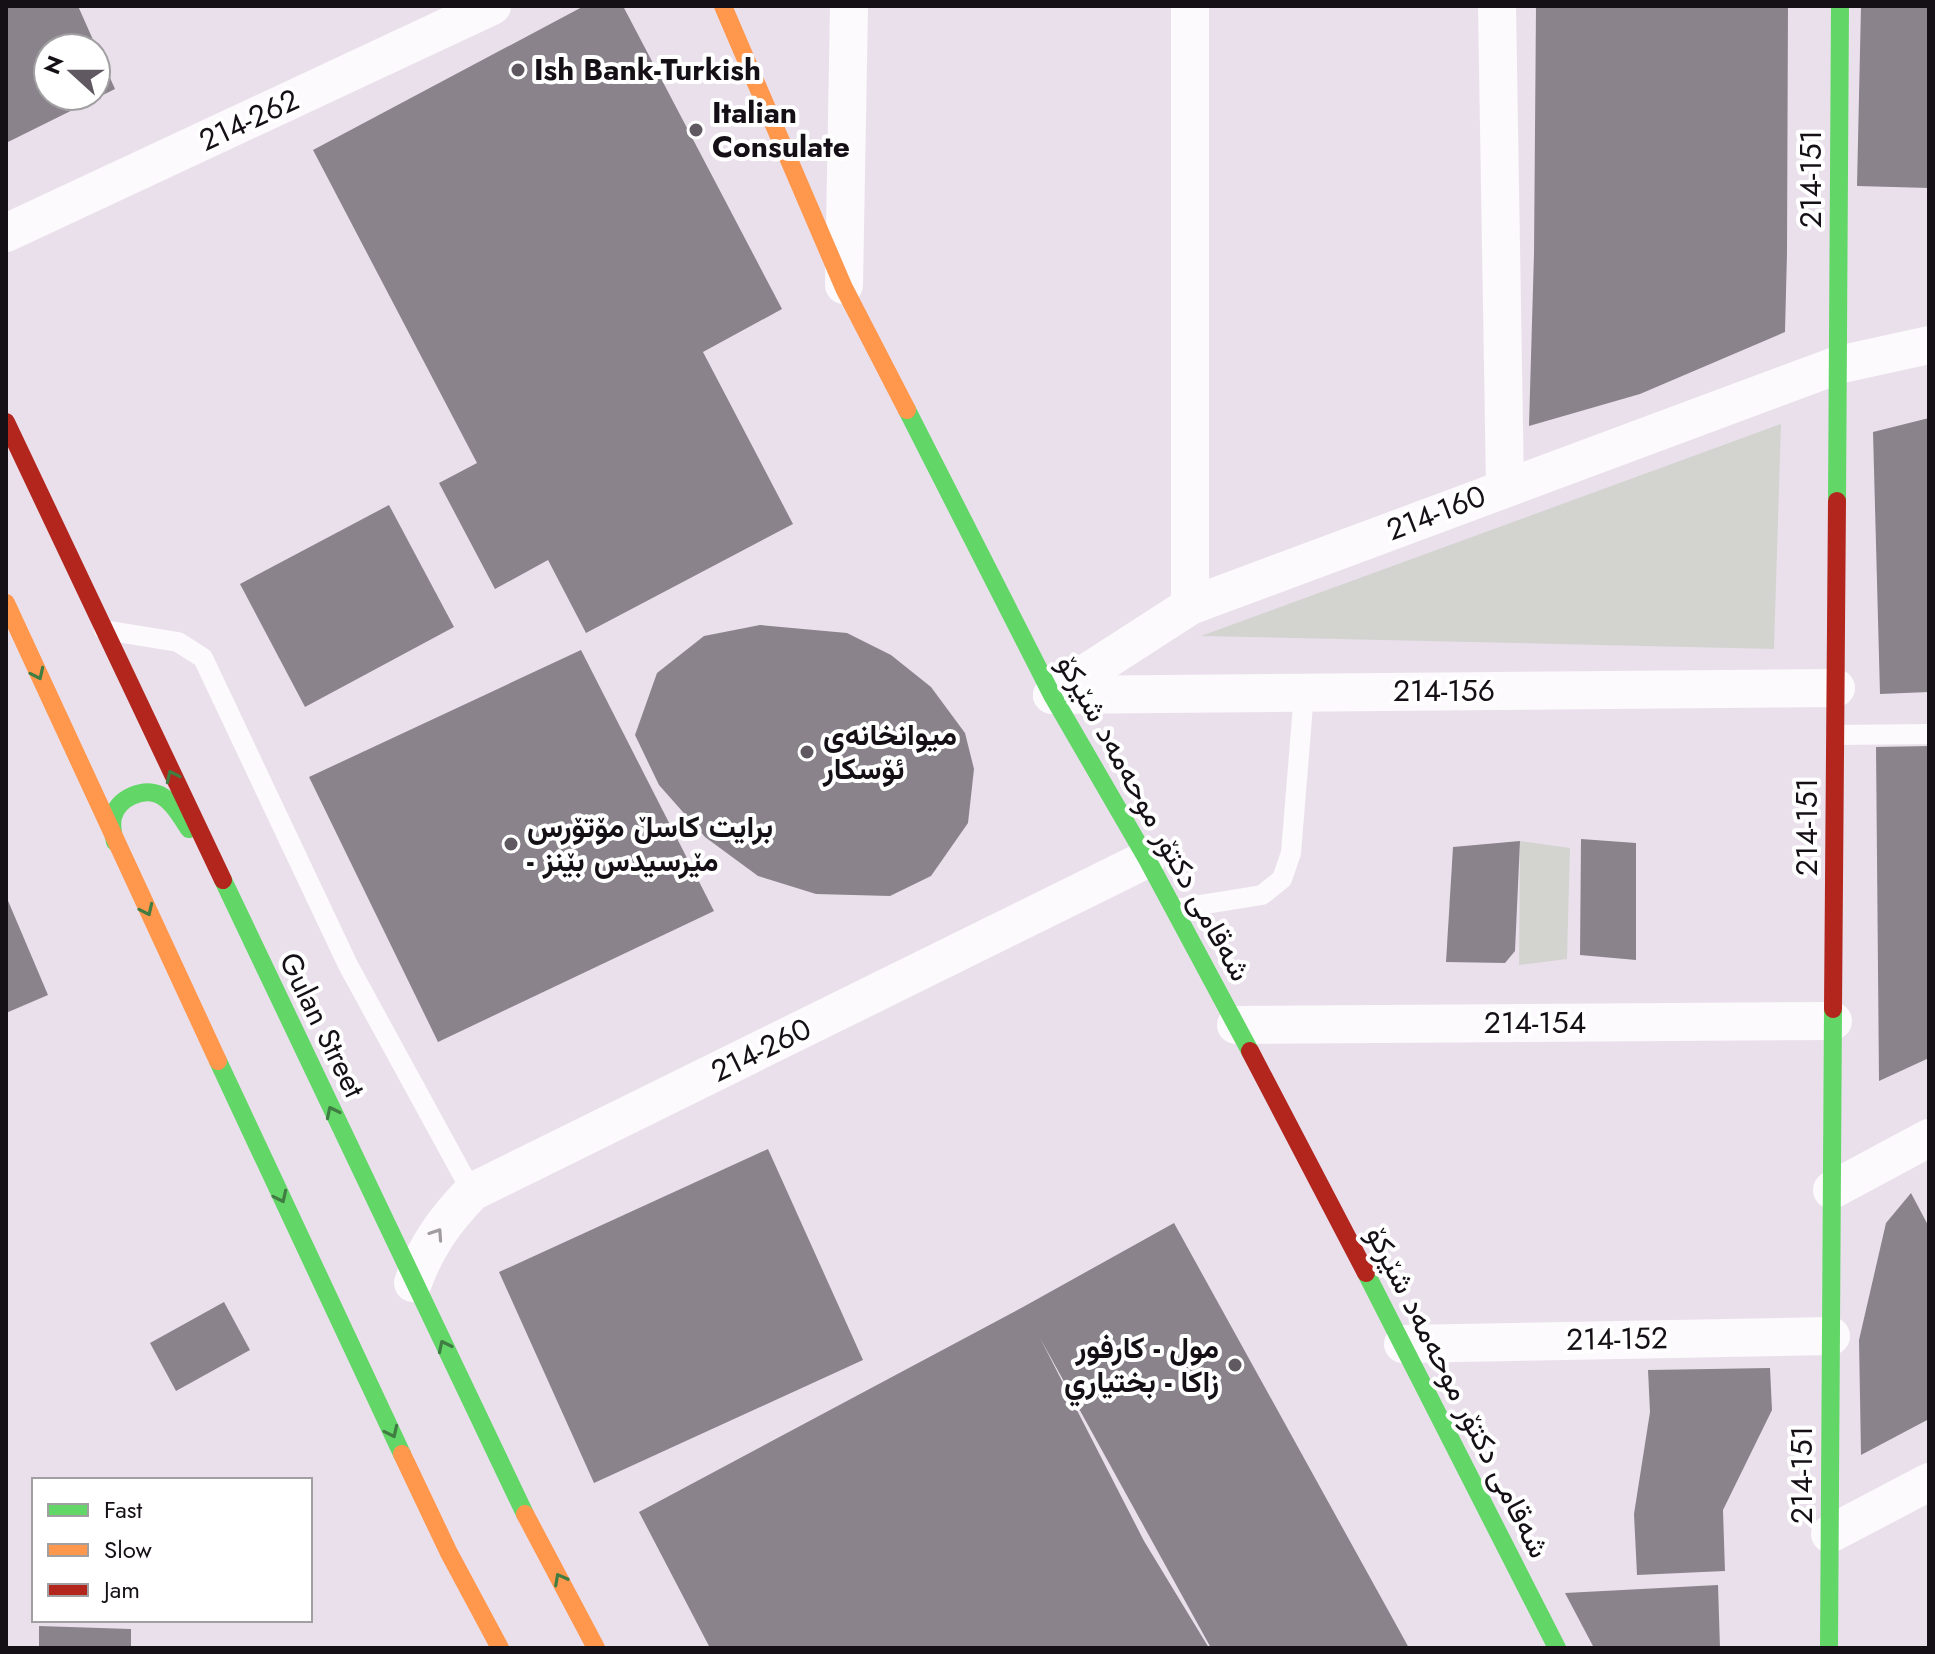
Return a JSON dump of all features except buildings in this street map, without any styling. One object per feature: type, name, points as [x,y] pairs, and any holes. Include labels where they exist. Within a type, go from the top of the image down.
[{"type":"street","name":"214-262","points":[[6,233],[492,6]]},
{"type":"street","name":"شەقامی دکتۆر موحەمەد شێرکۆ","points":[[723,6],[844,288],[1052,695],[1175,909],[1236,1025],[1557,1648]]},
{"type":"street","points":[[844,288],[849,6]]},
{"type":"street","points":[[1190,6],[1190,606]]},
{"type":"street","points":[[1497,6],[1505,487]]},
{"type":"street","name":"214-151","points":[[1829,1648],[1840,6]]},
{"type":"street","name":"214-160","points":[[1052,695],[1190,606],[1838,365],[1929,345]]},
{"type":"street","name":"Gulan Street","points":[[6,422],[515,1495],[596,1648]]},
{"type":"street","points":[[6,603],[449,1553],[500,1648]]},
{"type":"street","name":"214-156","points":[[1052,695],[1836,688]]},
{"type":"street","points":[[115,842],[112,819],[125,799],[135,794],[158,794],[166,799],[210,857]]},
{"type":"street","name":"214-260","points":[[413,1283],[431,1242],[449,1215],[472,1192],[1147,859]]},
{"type":"street","name":"214-154","points":[[1236,1025],[1833,1021]]},
{"type":"street","points":[[1832,1190],[1929,1138]]},
{"type":"street","name":"214-152","points":[[1403,1344],[1831,1336]]},
{"type":"street","points":[[1830,1534],[1929,1482]]},
{"type":"lane","points":[[104,630],[178,642],[203,658],[348,965],[472,1192]]},
{"type":"lane","points":[[1175,909],[1262,895],[1282,879],[1291,853],[1304,693]]},
{"type":"lane","points":[[1836,735],[1929,734]]},
{"type":"shaded area","points":[[1781,424],[1774,649],[1201,636]]},
{"type":"shaded area","points":[[1520,841],[1570,848],[1567,959],[1519,965]]},
{"type":"traffic: fast","points":[[1837,501],[1840,6]]},
{"type":"traffic: fast","points":[[907,410],[1052,695],[1147,859],[1250,1051]]},
{"type":"traffic: fast","points":[[115,842],[112,823],[116,810],[120,804],[139,793],[153,793],[165,798],[189,829]]},
{"type":"traffic: fast","points":[[223,880],[525,1514]]},
{"type":"traffic: fast","points":[[1829,1648],[1833,1009]]},
{"type":"traffic: fast","points":[[218,1061],[402,1454]]},
{"type":"traffic: fast","points":[[1366,1273],[1557,1648]]},
{"type":"traffic: slow","points":[[723,6],[844,288],[907,410]]},
{"type":"traffic: slow","points":[[6,603],[218,1061]]},
{"type":"traffic: slow","points":[[402,1454],[449,1553],[500,1648]]},
{"type":"traffic: slow","points":[[525,1514],[596,1648]]},
{"type":"traffic: jam","points":[[6,422],[223,880]]},
{"type":"traffic: jam","points":[[1833,1009],[1837,501]]},
{"type":"traffic: jam","points":[[1250,1051],[1366,1273]]},
{"type":"place","name":"Ish Bank-Turkish","points":[[518,70]]},
{"type":"place","name":"Italian Consulate","points":[[696,130]]},
{"type":"place","name":"میوانخانەی ئۆسکار","points":[[807,752]]},
{"type":"place","name":"برایت کاسڵ مۆتۆرس - مێرسیدس بێنز","points":[[511,844]]},
{"type":"place","name":"مول - كارفور زاكا - بختياري","points":[[1235,1365]]}]
